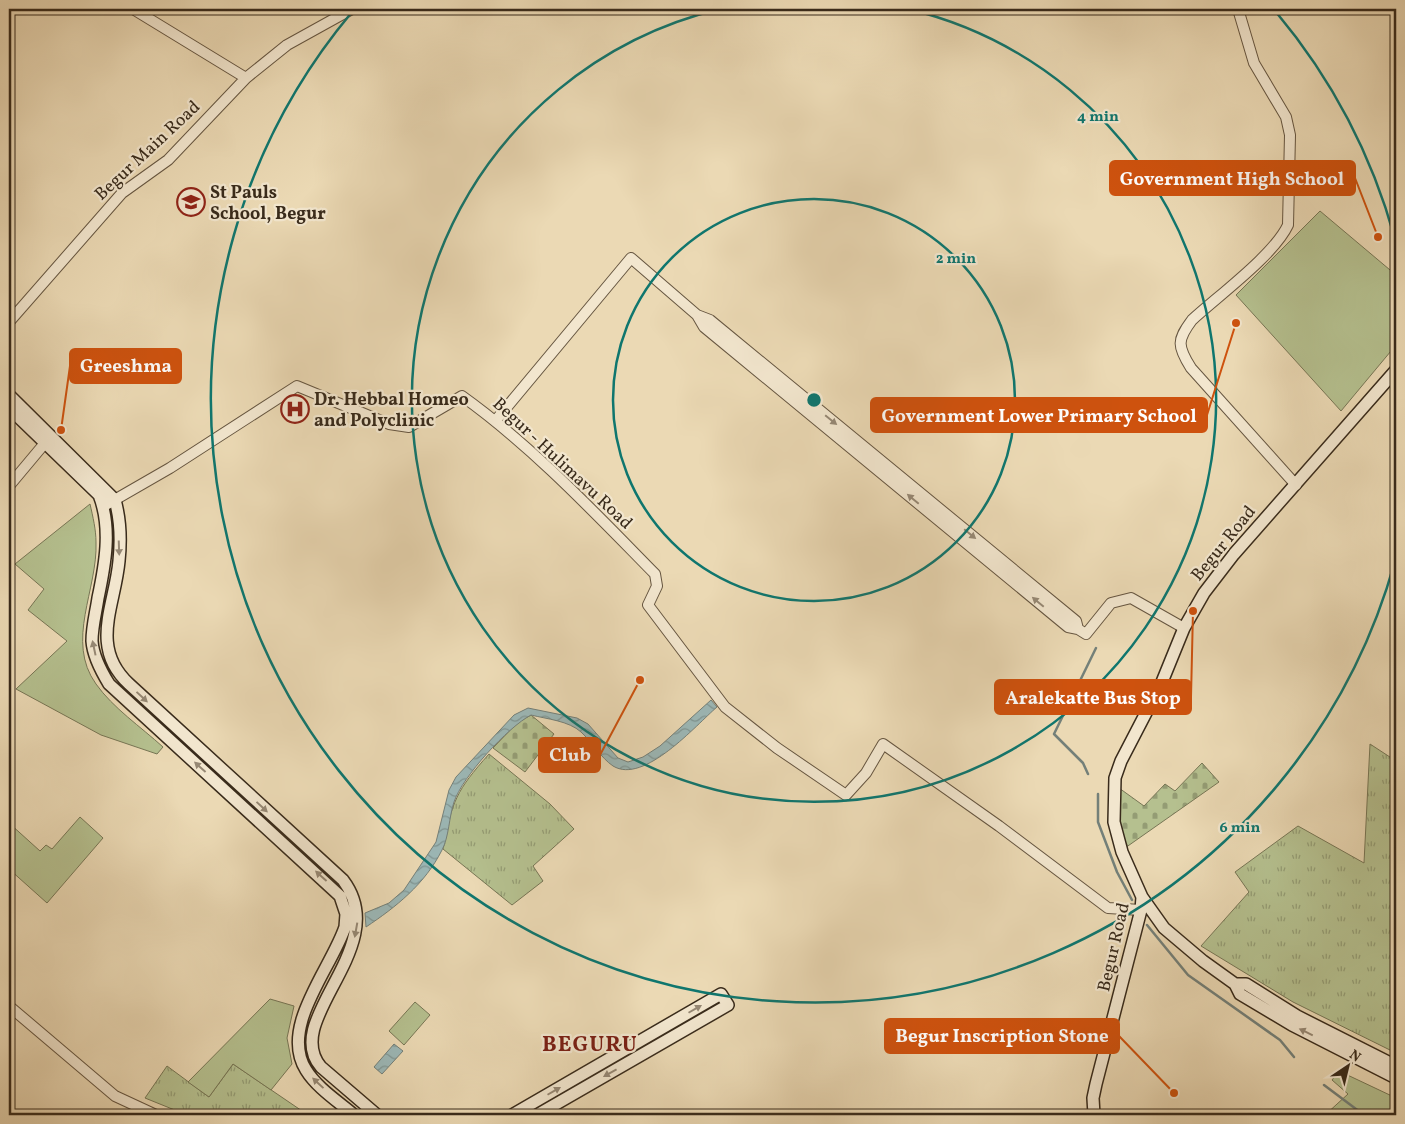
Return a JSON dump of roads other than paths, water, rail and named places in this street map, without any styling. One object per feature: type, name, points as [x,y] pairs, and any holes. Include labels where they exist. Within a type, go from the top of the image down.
[{"type":"main road","name":"Begur Road","points":[[1094,1115],[1093,1098],[1096,1084],[1141,910],[1142,897],[1119,845],[1113,808],[1115,778],[1121,761],[1162,682],[1184,628],[1204,593],[1234,554],[1396,370]]},
{"type":"main road","points":[[9,395],[47,440],[100,495],[104,506],[107,556],[93,625],[94,652],[109,684],[337,891],[346,914],[343,934],[302,1019],[297,1043],[302,1064],[315,1081],[354,1115]]},
{"type":"main road","points":[[9,408],[115,500],[118,510],[119,561],[106,641],[110,656],[124,680],[342,880],[351,892],[358,922],[355,938],[316,1024],[311,1045],[317,1062],[377,1115]]},
{"type":"main road","points":[[93,625],[107,626]]},
{"type":"main road","points":[[276,836],[283,826]]},
{"type":"main road","points":[[1142,897],[1164,928],[1203,961],[1235,984],[1240,994],[1292,1025],[1396,1066]]},
{"type":"main road","points":[[512,1115],[722,994],[728,1005],[537,1115]]},
{"type":"main road","points":[[302,1019],[316,1024]]},
{"type":"main road","points":[[1346,1046],[1396,1078]]},
{"type":"street","points":[[133,9],[246,78]]},
{"type":"street","name":"Begur Main Road","points":[[9,322],[122,194],[168,160],[246,78],[287,45],[352,9]]},
{"type":"street","points":[[1238,9],[1254,63],[1286,117],[1290,135],[1288,225],[1282,237],[1266,253],[1192,320],[1182,333],[1180,345],[1191,368],[1296,485]]},
{"type":"street","points":[[496,420],[630,258],[697,315],[710,320],[1076,621],[1078,628],[1086,634],[1111,603],[1131,598],[1184,628]]},
{"type":"street","name":"Begur - Hulimavu Road","points":[[104,506],[170,468],[297,386],[389,424],[409,427],[462,396],[496,420],[655,574],[657,586],[648,605],[725,707],[777,748],[846,795],[866,773],[882,744],[999,826],[1108,908],[1141,910]]},
{"type":"street","points":[[9,486],[47,440]]},
{"type":"street","points":[[9,1006],[115,1096],[156,1115]]},
{"type":"water","points":[[711,700],[717,707],[683,739],[654,760],[639,767],[626,770],[609,763],[581,732],[570,725],[531,715],[521,721],[499,741],[466,780],[454,802],[448,833],[442,850],[427,874],[399,903],[366,927],[365,913],[389,903],[404,890],[436,842],[449,790],[456,777],[514,715],[528,708],[577,718],[588,724],[618,758],[628,762],[643,757],[660,746]]},
{"type":"water","points":[[394,1044],[403,1051],[382,1074],[374,1067]]},
{"type":"waterway","points":[[1088,774],[1083,763],[1054,734],[1096,648]]},
{"type":"waterway","points":[[1098,794],[1098,822],[1117,872],[1132,900]]},
{"type":"waterway","points":[[1147,925],[1188,975],[1280,1040],[1294,1057]]},
{"type":"waterway","points":[[1324,1085],[1364,1115]]},
{"type":"place","name":"St Pauls School, Begur","points":[[191,202]]},
{"type":"place","name":"Government High School","points":[[1378,237]]},
{"type":"place","name":"Government Lower Primary School","points":[[1236,323]]},
{"type":"place","name":"Dr. Hebbal Homeo and Polyclinic","points":[[295,409]]},
{"type":"place","name":"Greeshma","points":[[61,430]]},
{"type":"place","name":"Aralekatte Bus Stop","points":[[1193,611]]},
{"type":"place","name":"Club","points":[[640,680]]},
{"type":"place","name":"Begur Inscription Stone","points":[[1174,1093]]},
{"type":"district","name":"BEGURU","points":[[590,1043]]}]
